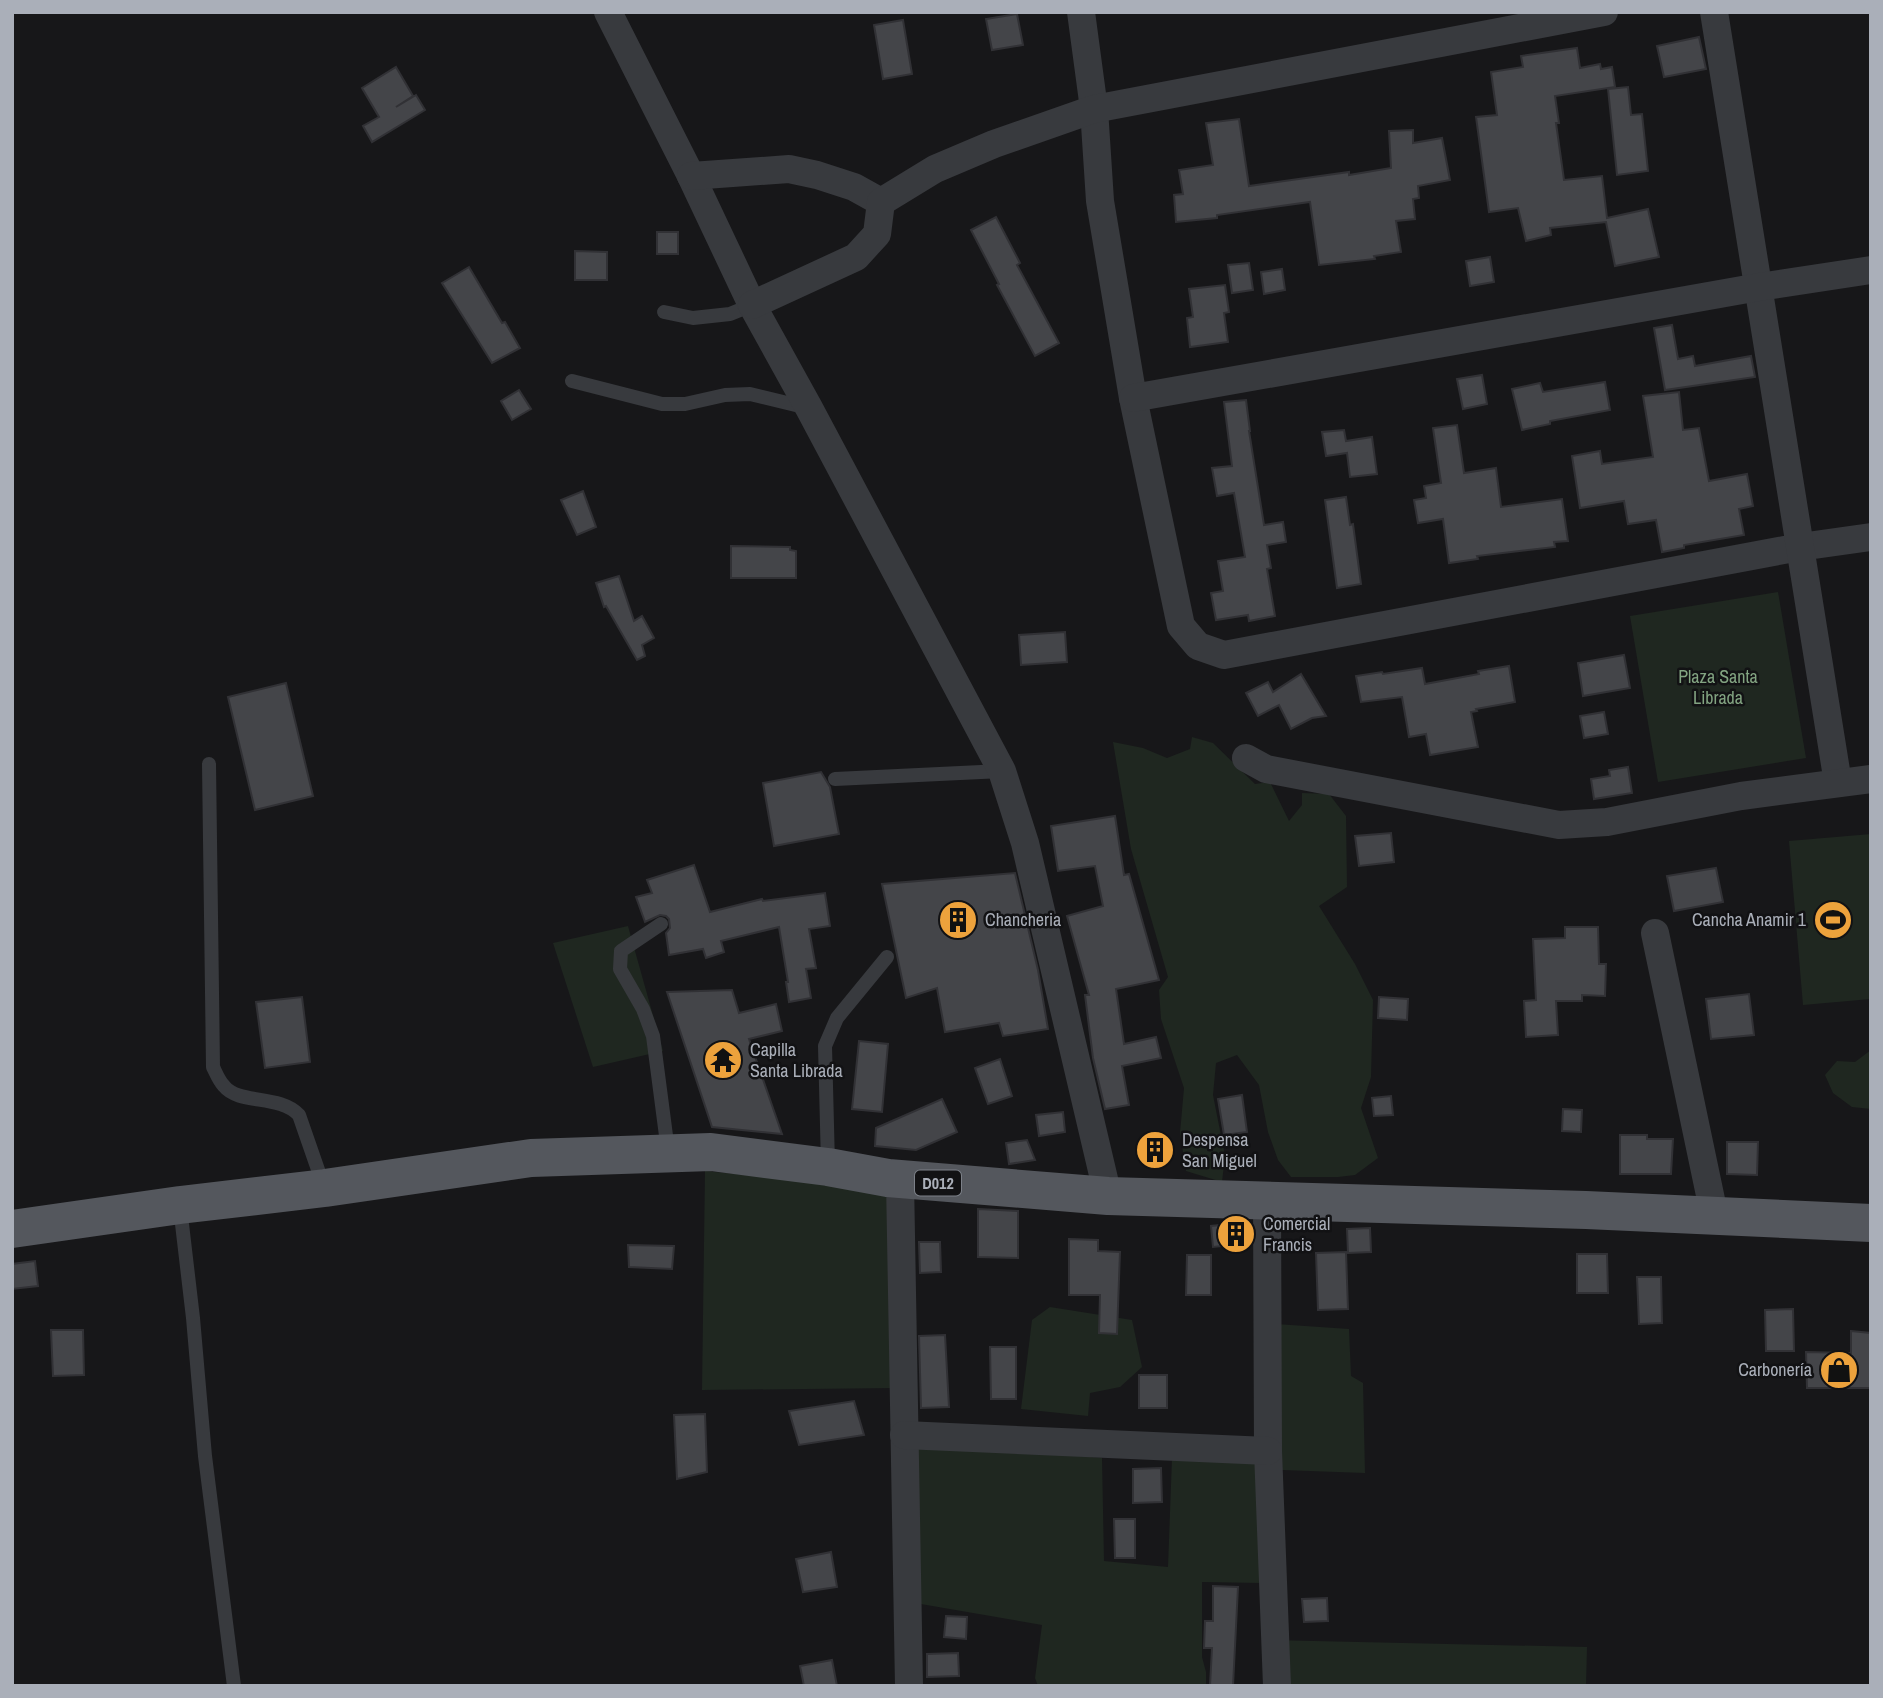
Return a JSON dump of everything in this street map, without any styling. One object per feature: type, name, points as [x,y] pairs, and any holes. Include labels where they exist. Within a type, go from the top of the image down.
[{"type":"main road","name":"D012","points":[[12,1228],[325,1188],[531,1158],[668,1152],[711,1152],[828,1167],[900,1180],[1108,1196],[1714,1214],[1871,1223]]},
{"type":"street","points":[[608,12],[691,176],[752,305],[1002,771],[1025,843],[1108,1196]]},
{"type":"street","points":[[1081,12],[1094,109],[1100,201],[1133,398],[1181,625],[1198,646],[1224,655],[1800,547],[1871,537]]},
{"type":"street","points":[[880,202],[935,169],[993,144],[1094,109],[1604,12]]},
{"type":"street","points":[[1714,12],[1838,783]]},
{"type":"street","points":[[691,176],[789,169],[854,187],[880,202]]},
{"type":"street","points":[[752,305],[856,257],[877,234],[880,202]]},
{"type":"street","points":[[1133,398],[1759,287],[1871,270]]},
{"type":"street","points":[[1246,758],[1266,769],[1559,825],[1607,822],[1741,796],[1871,779]]},
{"type":"street","points":[[1655,933],[1714,1214]]},
{"type":"street","points":[[900,1180],[909,1686]]},
{"type":"street","points":[[1267,1201],[1268,1451],[1277,1686]]},
{"type":"street","points":[[904,1435],[1268,1451]]},
{"type":"lane","points":[[664,313],[693,318],[730,314],[752,305]]},
{"type":"lane","points":[[572,381],[662,404],[685,404],[725,395],[750,394],[809,408]]},
{"type":"lane","points":[[209,764],[213,1067],[225,1088],[242,1096],[279,1103],[292,1108],[299,1115],[325,1188]]},
{"type":"lane","points":[[835,779],[1002,771]]},
{"type":"lane","points":[[661,923],[621,951],[620,969],[643,1009],[653,1036],[668,1152]]},
{"type":"lane","points":[[828,1167],[825,1046],[837,1018],[887,957]]},
{"type":"lane","points":[[180,1206],[205,1456],[234,1686]]},
{"type":"green space","name":"Plaza Santa Librada","points":[[1778,592],[1806,758],[1658,782],[1630,616]]},
{"type":"green space","points":[[1192,737],[1213,743],[1255,784],[1270,782],[1289,821],[1302,805],[1302,793],[1329,794],[1346,816],[1347,887],[1319,906],[1355,964],[1373,1000],[1371,1077],[1361,1108],[1378,1158],[1355,1175],[1291,1177],[1278,1160],[1268,1132],[1259,1085],[1237,1055],[1216,1063],[1213,1095],[1225,1156],[1222,1182],[1186,1171],[1180,1133],[1184,1088],[1161,1019],[1159,990],[1168,977],[1131,849],[1113,742],[1143,748],[1167,758],[1190,749]]},
{"type":"green space","name":"Cancha Anamir 1","points":[[1871,834],[1871,999],[1803,1005],[1789,841]]},
{"type":"green space","points":[[628,926],[663,1051],[593,1067],[553,943]]},
{"type":"green space","points":[[1871,1050],[1871,1109],[1852,1107],[1833,1093],[1825,1075],[1837,1061],[1855,1062]]},
{"type":"green space","points":[[705,1171],[891,1189],[896,1388],[702,1390]]},
{"type":"green space","points":[[1050,1307],[1132,1320],[1142,1367],[1120,1387],[1090,1393],[1088,1416],[1021,1409],[1032,1320]]},
{"type":"green space","points":[[1276,1324],[1349,1329],[1351,1376],[1363,1383],[1365,1473],[1282,1470]]},
{"type":"green space","points":[[913,1442],[1102,1458],[1104,1561],[1168,1567],[1172,1458],[1264,1460],[1261,1583],[1202,1582],[1202,1657],[1206,1686],[1038,1686],[1035,1678],[1042,1625],[915,1603]]},
{"type":"green space","points":[[1270,1640],[1587,1647],[1586,1686],[1271,1686]]},
{"type":"building","points":[[1017,14],[1023,45],[992,50],[986,19]]},
{"type":"building","points":[[903,20],[912,74],[883,79],[874,25]]},
{"type":"building","points":[[1699,37],[1706,69],[1664,77],[1657,46]]},
{"type":"building","points":[[1577,48],[1580,68],[1600,64],[1601,69],[1612,67],[1615,87],[1555,96],[1564,180],[1602,176],[1607,218],[1648,209],[1659,257],[1615,266],[1606,222],[1550,228],[1551,235],[1526,241],[1518,208],[1489,212],[1476,117],[1497,115],[1491,72],[1523,67],[1521,56]]},
{"type":"building","points":[[396,67],[413,96],[396,107],[416,95],[425,110],[372,142],[363,126],[379,117],[362,88]]},
{"type":"building","points":[[1628,87],[1631,115],[1642,114],[1648,171],[1617,175],[1608,89]]},
{"type":"building","points":[[1239,119],[1249,186],[1391,168],[1389,131],[1413,130],[1413,143],[1442,138],[1450,180],[1418,186],[1419,198],[1413,199],[1415,219],[1396,221],[1401,252],[1374,256],[1375,259],[1319,265],[1310,202],[1176,222],[1174,195],[1183,194],[1179,170],[1213,165],[1206,123]]},
{"type":"building","points":[[996,217],[1020,263],[1017,265],[1059,343],[1035,356],[971,230]]},
{"type":"building","points":[[657,232],[678,232],[678,254],[657,254]]},
{"type":"building","points":[[575,251],[607,252],[607,280],[575,280]]},
{"type":"building","points":[[1490,257],[1494,282],[1470,286],[1466,261]]},
{"type":"building","points":[[1249,263],[1253,290],[1232,293],[1228,265]]},
{"type":"building","points":[[469,267],[520,348],[492,363],[442,283]]},
{"type":"building","points":[[1282,269],[1285,290],[1264,294],[1261,272]]},
{"type":"building","points":[[1225,285],[1229,312],[1224,313],[1228,342],[1190,347],[1187,318],[1193,317],[1189,289]]},
{"type":"building","points":[[1672,325],[1678,359],[1693,356],[1695,366],[1751,356],[1755,377],[1665,390],[1654,328]]},
{"type":"building","points":[[1482,375],[1487,404],[1463,409],[1457,379]]},
{"type":"building","points":[[1605,382],[1610,410],[1550,421],[1550,424],[1522,430],[1512,389],[1540,383],[1543,392]]},
{"type":"building","points":[[519,390],[531,409],[512,420],[501,401]]},
{"type":"building","points":[[1679,392],[1683,430],[1699,428],[1709,481],[1747,474],[1753,506],[1739,509],[1744,535],[1684,545],[1684,548],[1662,552],[1656,520],[1628,524],[1624,501],[1580,508],[1572,456],[1600,451],[1602,464],[1653,457],[1643,396]]},
{"type":"building","points":[[1246,400],[1264,525],[1283,522],[1286,542],[1267,545],[1271,568],[1267,569],[1275,616],[1249,621],[1248,615],[1216,620],[1211,593],[1223,591],[1218,561],[1245,557],[1234,493],[1217,496],[1212,468],[1232,466],[1224,402]]},
{"type":"building","points":[[1457,425],[1464,473],[1496,468],[1501,507],[1562,499],[1568,541],[1554,542],[1555,547],[1477,556],[1478,559],[1449,563],[1443,519],[1418,523],[1414,500],[1426,498],[1424,486],[1441,483],[1433,428]]},
{"type":"building","points":[[1344,430],[1346,441],[1372,437],[1377,474],[1350,477],[1347,453],[1326,456],[1322,432]]},
{"type":"building","points":[[583,491],[596,527],[577,535],[561,500]]},
{"type":"building","points":[[1346,497],[1350,525],[1353,524],[1361,584],[1337,588],[1325,500]]},
{"type":"building","points":[[731,546],[790,547],[790,550],[796,551],[796,578],[731,578]]},
{"type":"building","points":[[619,576],[634,621],[642,616],[654,638],[642,645],[645,656],[637,660],[606,606],[604,607],[596,583]]},
{"type":"building","points":[[1065,632],[1067,662],[1021,665],[1019,635]]},
{"type":"building","points":[[1624,655],[1630,688],[1583,696],[1578,663]]},
{"type":"building","points":[[1509,666],[1515,702],[1471,712],[1478,747],[1430,755],[1426,734],[1409,737],[1402,697],[1361,702],[1356,676],[1422,668],[1425,684]]},
{"type":"building","points":[[1301,674],[1326,716],[1312,718],[1291,729],[1279,705],[1258,716],[1246,693],[1268,682],[1273,692]]},
{"type":"building","points":[[286,683],[313,796],[255,810],[228,697]]},
{"type":"building","points":[[1604,712],[1608,734],[1584,738],[1580,716]]},
{"type":"building","points":[[1628,767],[1632,793],[1594,799],[1591,779],[1610,776],[1609,770]]},
{"type":"building","points":[[821,772],[830,787],[839,834],[774,846],[763,783]]},
{"type":"building","points":[[1115,816],[1124,875],[1129,874],[1159,980],[1116,989],[1124,1044],[1156,1037],[1161,1058],[1122,1066],[1129,1105],[1105,1109],[1093,1058],[1085,995],[1089,995],[1067,916],[1103,906],[1095,866],[1058,871],[1051,826]]},
{"type":"building","points":[[1391,833],[1394,862],[1359,866],[1355,836]]},
{"type":"building","points":[[694,865],[710,912],[762,899],[825,893],[830,926],[809,929],[816,968],[806,969],[811,998],[789,1002],[779,927],[721,941],[724,952],[706,958],[703,949],[669,955],[666,933],[670,928],[669,919],[660,915],[645,922],[636,897],[652,893],[647,880]]},
{"type":"building","points":[[1716,868],[1723,902],[1674,911],[1667,876]]},
{"type":"building","name":"Chancheria","points":[[1015,873],[1038,970],[1048,1029],[1003,1036],[999,1023],[945,1032],[937,988],[906,998],[882,884]]},
{"type":"building","points":[[1565,927],[1598,927],[1599,964],[1606,964],[1605,996],[1582,995],[1582,1001],[1556,1001],[1558,1035],[1526,1037],[1524,1001],[1536,1000],[1533,939],[1565,938]]},
{"type":"building","name":"Capilla Santa Librada","points":[[732,990],[739,1013],[776,1004],[782,1031],[749,1039],[782,1134],[712,1127],[667,992]]},
{"type":"building","points":[[1749,994],[1754,1035],[1711,1039],[1706,999]]},
{"type":"building","points":[[302,997],[310,1062],[265,1068],[256,1002]]},
{"type":"building","points":[[1379,997],[1408,999],[1407,1020],[1378,1018]]},
{"type":"building","points":[[859,1041],[888,1044],[882,1112],[852,1109]]},
{"type":"building","points":[[1000,1059],[1012,1096],[988,1104],[975,1068]]},
{"type":"building","points":[[1242,1095],[1247,1132],[1224,1135],[1218,1099]]},
{"type":"building","points":[[1391,1096],[1393,1115],[1374,1116],[1372,1098]]},
{"type":"building","points":[[942,1099],[957,1132],[916,1150],[875,1146],[876,1128]]},
{"type":"building","points":[[1563,1109],[1582,1110],[1581,1132],[1562,1131]]},
{"type":"building","points":[[1063,1112],[1065,1132],[1039,1136],[1036,1115]]},
{"type":"building","points":[[1620,1135],[1673,1139],[1671,1174],[1620,1174]]},
{"type":"building","points":[[1027,1140],[1035,1160],[1009,1164],[1006,1143]]},
{"type":"building","points":[[1727,1142],[1758,1142],[1757,1175],[1727,1174]]},
{"type":"building","points":[[978,1209],[1018,1211],[1018,1258],[978,1257]]},
{"type":"building","name":"Comercial Francis","points":[[1250,1222],[1251,1243],[1213,1247],[1211,1226]]},
{"type":"building","points":[[1370,1228],[1371,1252],[1348,1253],[1347,1229]]},
{"type":"building","points":[[1069,1239],[1098,1240],[1098,1251],[1120,1252],[1117,1334],[1099,1333],[1100,1295],[1069,1295]]},
{"type":"building","points":[[919,1242],[940,1242],[941,1272],[920,1273]]},
{"type":"building","points":[[628,1245],[674,1246],[672,1269],[629,1267]]},
{"type":"building","points":[[1346,1252],[1348,1309],[1318,1310],[1316,1253]]},
{"type":"building","points":[[1577,1254],[1607,1254],[1608,1293],[1577,1293]]},
{"type":"building","points":[[1187,1255],[1211,1255],[1211,1295],[1186,1295]]},
{"type":"building","points":[[35,1261],[38,1286],[12,1289],[12,1264]]},
{"type":"building","points":[[1637,1277],[1661,1277],[1662,1323],[1639,1324]]},
{"type":"building","points":[[1793,1309],[1794,1351],[1766,1351],[1765,1310]]},
{"type":"building","points":[[51,1330],[83,1330],[84,1375],[53,1376]]},
{"type":"building","name":"Carbonería","points":[[1851,1331],[1871,1333],[1871,1388],[1807,1388],[1806,1352],[1851,1353]]},
{"type":"building","points":[[945,1335],[949,1407],[921,1408],[919,1336]]},
{"type":"building","points":[[990,1347],[1016,1347],[1016,1399],[991,1399]]},
{"type":"building","points":[[1139,1375],[1167,1375],[1167,1408],[1139,1408]]},
{"type":"building","points":[[854,1401],[864,1435],[799,1445],[789,1411]]},
{"type":"building","points":[[705,1414],[707,1472],[677,1479],[674,1415]]},
{"type":"building","points":[[1161,1468],[1162,1502],[1133,1503],[1133,1469]]},
{"type":"building","points":[[1114,1519],[1135,1519],[1135,1558],[1115,1558]]},
{"type":"building","points":[[831,1552],[837,1587],[803,1592],[796,1559]]},
{"type":"building","points":[[1213,1586],[1238,1587],[1233,1686],[1210,1686],[1212,1648],[1204,1648],[1205,1621],[1213,1621]]},
{"type":"building","points":[[1327,1598],[1328,1621],[1304,1622],[1302,1599]]},
{"type":"building","points":[[946,1616],[967,1617],[966,1639],[944,1637]]},
{"type":"building","points":[[958,1653],[959,1676],[927,1677],[927,1654]]},
{"type":"building","points":[[832,1660],[837,1686],[804,1686],[800,1666]]},
{"type":"place","name":"Chancheria","points":[[958,920]]},
{"type":"place","name":"Cancha Anamir 1","points":[[1833,920]]},
{"type":"place","name":"Capilla Santa Librada","points":[[723,1060]]},
{"type":"place","name":"Despensa San Miguel","points":[[1155,1150]]},
{"type":"place","name":"Comercial Francis","points":[[1236,1234]]},
{"type":"place","name":"Carbonería","points":[[1839,1370]]}]
